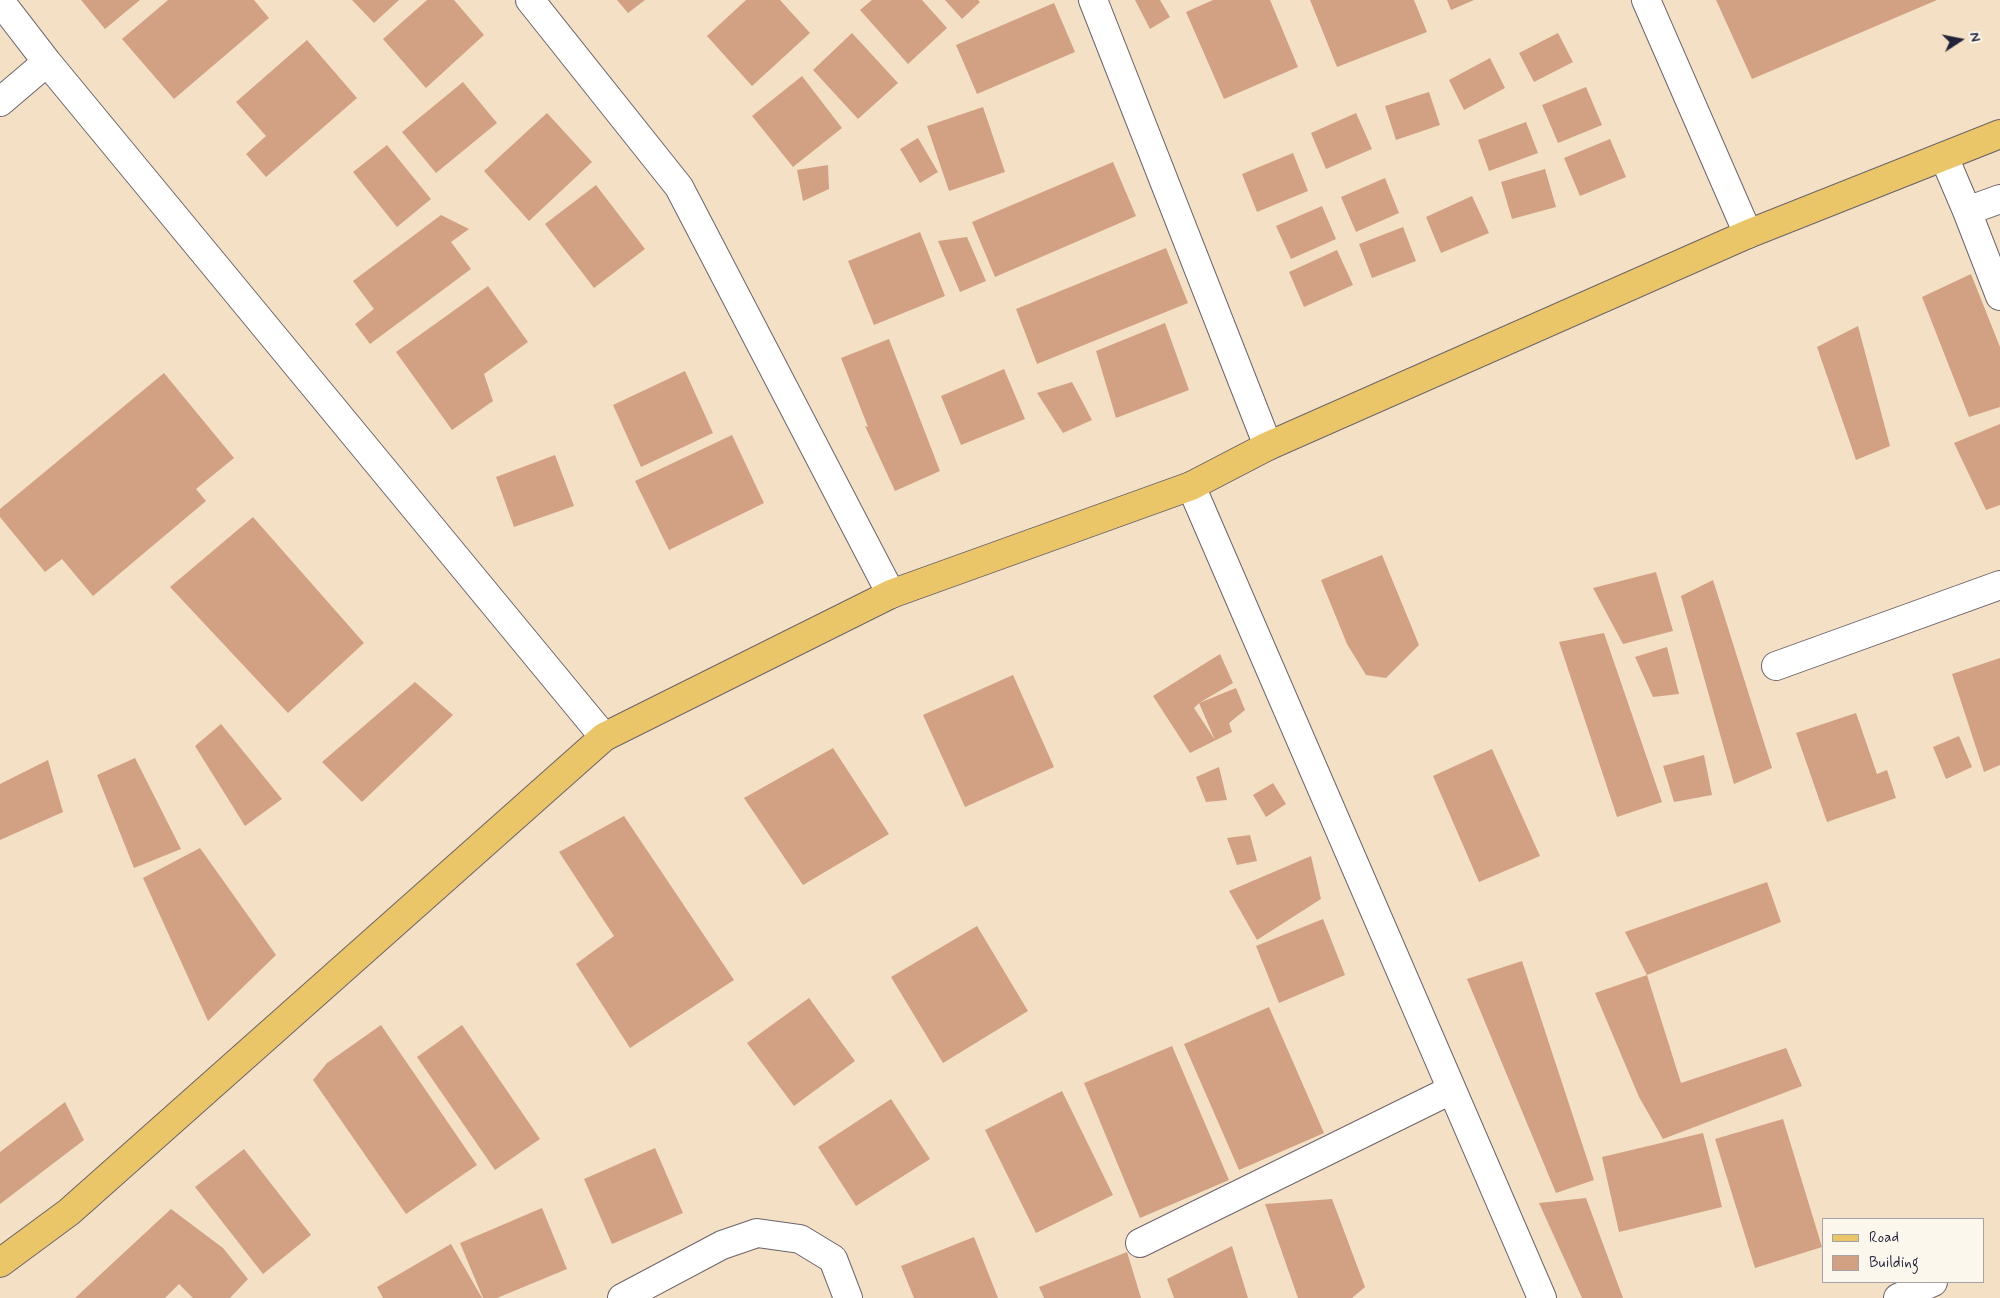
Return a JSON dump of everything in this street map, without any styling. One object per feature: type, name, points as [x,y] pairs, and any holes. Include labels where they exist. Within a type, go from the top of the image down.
[{"type":"main road","points":[[0,1263],[69,1212],[604,736],[891,594],[1191,486],[1268,446],[1748,234],[2000,134]]},
{"type":"street","points":[[530,0],[679,187],[891,594]]},
{"type":"street","points":[[1094,0],[1268,446]]},
{"type":"street","points":[[1646,0],[1748,234]]},
{"type":"street","points":[[0,1],[47,62],[604,736]]},
{"type":"street","points":[[0,102],[47,62]]},
{"type":"street","points":[[1944,157],[2000,296]]},
{"type":"street","points":[[1967,211],[2000,199]]},
{"type":"street","points":[[1191,486],[1542,1298]]},
{"type":"street","points":[[1776,666],[2000,585]]},
{"type":"street","points":[[1140,1243],[1452,1090]]},
{"type":"street","points":[[622,1298],[722,1245],[757,1233],[800,1240],[833,1259],[848,1298]]},
{"type":"street","points":[[1898,1298],[1931,1283]]},
{"type":"building","points":[[81,0],[140,0],[105,29]]},
{"type":"building","points":[[168,0],[254,0],[269,18],[174,99],[122,39]]},
{"type":"building","points":[[352,0],[399,0],[374,23]]},
{"type":"building","points":[[427,0],[454,0],[484,35],[426,88],[383,39]]},
{"type":"building","points":[[617,0],[645,0],[628,13]]},
{"type":"building","points":[[746,0],[780,0],[810,33],[752,86],[707,36]]},
{"type":"building","points":[[872,0],[922,0],[947,28],[908,64],[860,10]]},
{"type":"building","points":[[945,0],[978,0],[980,2],[962,19]]},
{"type":"building","points":[[1135,0],[1160,0],[1170,17],[1150,29]]},
{"type":"building","points":[[1213,0],[1270,0],[1298,67],[1224,99],[1186,12]]},
{"type":"building","points":[[1310,0],[1414,0],[1427,32],[1337,67]]},
{"type":"building","points":[[1447,0],[1474,0],[1451,10]]},
{"type":"building","points":[[1716,0],[1937,0],[1752,79]]},
{"type":"building","points":[[1054,3],[1075,52],[977,94],[956,45]]},
{"type":"building","points":[[852,33],[898,83],[858,119],[813,70]]},
{"type":"building","points":[[1558,33],[1573,62],[1534,82],[1519,53]]},
{"type":"building","points":[[307,40],[357,98],[266,177],[246,154],[266,136],[236,102]]},
{"type":"building","points":[[1490,58],[1505,88],[1464,110],[1449,80]]},
{"type":"building","points":[[802,76],[842,128],[793,167],[752,116]]},
{"type":"building","points":[[463,82],[497,123],[436,173],[402,132]]},
{"type":"building","points":[[1586,87],[1602,125],[1558,143],[1542,105]]},
{"type":"building","points":[[1429,92],[1440,125],[1396,140],[1385,106]]},
{"type":"building","points":[[983,107],[1005,172],[949,191],[927,126]]},
{"type":"building","points":[[547,113],[592,162],[529,221],[484,171]]},
{"type":"building","points":[[1356,113],[1372,149],[1326,169],[1311,133]]},
{"type":"building","points":[[1526,122],[1538,153],[1489,171],[1478,140]]},
{"type":"building","points":[[918,138],[938,172],[920,183],[900,149]]},
{"type":"building","points":[[1610,139],[1626,177],[1580,196],[1564,158]]},
{"type":"building","points":[[387,145],[431,199],[397,227],[353,172]]},
{"type":"building","points":[[1293,153],[1308,191],[1257,212],[1242,174]]},
{"type":"building","points":[[1113,162],[1136,216],[995,277],[972,222]]},
{"type":"building","points":[[828,165],[829,189],[803,201],[797,170]]},
{"type":"building","points":[[1545,169],[1556,207],[1512,219],[1501,182]]},
{"type":"building","points":[[1385,178],[1399,213],[1356,232],[1341,197]]},
{"type":"building","points":[[596,185],[645,249],[594,288],[545,224]]},
{"type":"building","points":[[1472,196],[1489,233],[1441,253],[1426,217]]},
{"type":"building","points":[[1322,206],[1336,239],[1291,259],[1276,226]]},
{"type":"building","points":[[441,215],[469,229],[451,242],[471,269],[370,344],[355,324],[374,309],[353,281]]},
{"type":"building","points":[[1403,227],[1416,261],[1372,278],[1359,244]]},
{"type":"building","points":[[920,232],[945,296],[874,325],[848,261]]},
{"type":"building","points":[[967,237],[986,281],[960,292],[938,241]]},
{"type":"building","points":[[1166,248],[1188,303],[1037,364],[1016,309]]},
{"type":"building","points":[[1337,250],[1353,285],[1304,307],[1289,272]]},
{"type":"building","points":[[1971,274],[2000,347],[2000,407],[1969,417],[1922,297]]},
{"type":"building","points":[[488,286],[528,342],[484,374],[493,401],[452,430],[396,352]]},
{"type":"building","points":[[1165,323],[1189,390],[1116,418],[1096,351]]},
{"type":"building","points":[[1858,326],[1890,446],[1856,460],[1817,347]]},
{"type":"building","points":[[889,339],[940,471],[895,491],[865,426],[868,427],[841,358]]},
{"type":"building","points":[[1004,369],[1025,419],[961,445],[941,396]]},
{"type":"building","points":[[685,371],[713,433],[641,467],[613,405]]},
{"type":"building","points":[[164,373],[234,458],[196,489],[206,501],[93,596],[62,559],[45,572],[0,517],[0,509]]},
{"type":"building","points":[[1072,382],[1092,420],[1063,433],[1037,393]]},
{"type":"building","points":[[2000,424],[2000,505],[1986,510],[1954,443]]},
{"type":"building","points":[[732,435],[764,503],[669,550],[635,481]]},
{"type":"building","points":[[555,455],[574,506],[514,527],[496,477]]},
{"type":"building","points":[[253,517],[364,643],[288,713],[170,587]]},
{"type":"building","points":[[1382,555],[1419,645],[1386,678],[1366,675],[1347,644],[1321,580]]},
{"type":"building","points":[[1656,572],[1673,631],[1623,644],[1593,588]]},
{"type":"building","points":[[1713,580],[1772,768],[1734,784],[1681,596]]},
{"type":"building","points":[[1604,633],[1662,802],[1617,817],[1559,642]]},
{"type":"building","points":[[1667,647],[1679,694],[1653,697],[1635,657]]},
{"type":"building","points":[[1220,654],[1233,683],[1199,703],[1236,688],[1245,710],[1229,723],[1232,732],[1190,753],[1153,696]],"holes":[[[1199,703],[1215,740],[1194,708]]]},
{"type":"building","points":[[2000,658],[2000,765],[1984,772],[1952,674]]},
{"type":"building","points":[[1013,675],[1054,767],[965,807],[923,715]]},
{"type":"building","points":[[415,682],[453,715],[362,802],[322,762]]},
{"type":"building","points":[[1856,713],[1877,774],[1887,770],[1896,798],[1827,822],[1796,733]]},
{"type":"building","points":[[221,724],[282,799],[245,826],[195,746]]},
{"type":"building","points":[[1959,736],[1972,767],[1946,779],[1933,747]]},
{"type":"building","points":[[833,748],[889,834],[803,885],[744,798]]},
{"type":"building","points":[[1492,749],[1540,856],[1479,882],[1433,776]]},
{"type":"building","points":[[1704,755],[1712,795],[1674,802],[1663,766]]},
{"type":"building","points":[[135,758],[181,849],[134,868],[97,775]]},
{"type":"building","points":[[48,760],[63,812],[0,840],[0,784]]},
{"type":"building","points":[[1219,767],[1227,800],[1206,802],[1196,777]]},
{"type":"building","points":[[1273,783],[1286,804],[1266,817],[1253,795]]},
{"type":"building","points":[[624,816],[734,980],[630,1048],[576,964],[614,936],[559,852]]},
{"type":"building","points":[[1250,835],[1257,861],[1237,865],[1227,838]]},
{"type":"building","points":[[200,848],[276,955],[208,1021],[143,878]]},
{"type":"building","points":[[1311,856],[1321,899],[1257,940],[1229,891]]},
{"type":"building","points":[[1767,882],[1781,922],[1647,975],[1625,932]]},
{"type":"building","points":[[1323,919],[1345,975],[1279,1003],[1256,946]]},
{"type":"building","points":[[977,926],[1028,1011],[943,1063],[891,977]]},
{"type":"building","points":[[1522,961],[1594,1180],[1556,1193],[1467,979]]},
{"type":"building","points":[[1647,975],[1681,1083],[1786,1048],[1802,1086],[1663,1139],[1639,1097],[1595,993]]},
{"type":"building","points":[[809,998],[855,1061],[794,1106],[747,1043]]},
{"type":"building","points":[[1269,1007],[1324,1133],[1239,1170],[1184,1044]]},
{"type":"building","points":[[381,1025],[477,1165],[406,1214],[313,1080],[327,1063]]},
{"type":"building","points":[[462,1025],[540,1139],[495,1170],[417,1057]]},
{"type":"building","points":[[1172,1046],[1229,1180],[1140,1218],[1084,1083]]},
{"type":"building","points":[[1062,1091],[1113,1195],[1036,1233],[985,1130]]},
{"type":"building","points":[[891,1099],[930,1159],[856,1206],[818,1147]]},
{"type":"building","points":[[65,1102],[84,1140],[0,1204],[0,1152]]},
{"type":"building","points":[[1783,1119],[1822,1247],[1755,1268],[1715,1139]]},
{"type":"building","points":[[1703,1133],[1722,1207],[1619,1232],[1602,1157]]},
{"type":"building","points":[[655,1148],[683,1213],[612,1244],[584,1179]]},
{"type":"building","points":[[244,1149],[311,1235],[263,1274],[195,1187]]},
{"type":"building","points":[[1586,1198],[1623,1298],[1582,1298],[1539,1203]]},
{"type":"building","points":[[1332,1199],[1365,1287],[1352,1298],[1298,1298],[1265,1204]]},
{"type":"building","points":[[542,1208],[567,1269],[497,1298],[483,1298],[460,1243]]},
{"type":"building","points":[[171,1209],[223,1248],[248,1279],[230,1298],[193,1298],[179,1284],[165,1298],[75,1298]]},
{"type":"building","points":[[974,1237],[998,1298],[914,1298],[901,1266]]},
{"type":"building","points":[[451,1244],[482,1298],[383,1298],[377,1287]]},
{"type":"building","points":[[1232,1246],[1248,1298],[1174,1298],[1167,1279]]},
{"type":"building","points":[[1127,1252],[1141,1298],[1044,1298],[1039,1287]]}]
